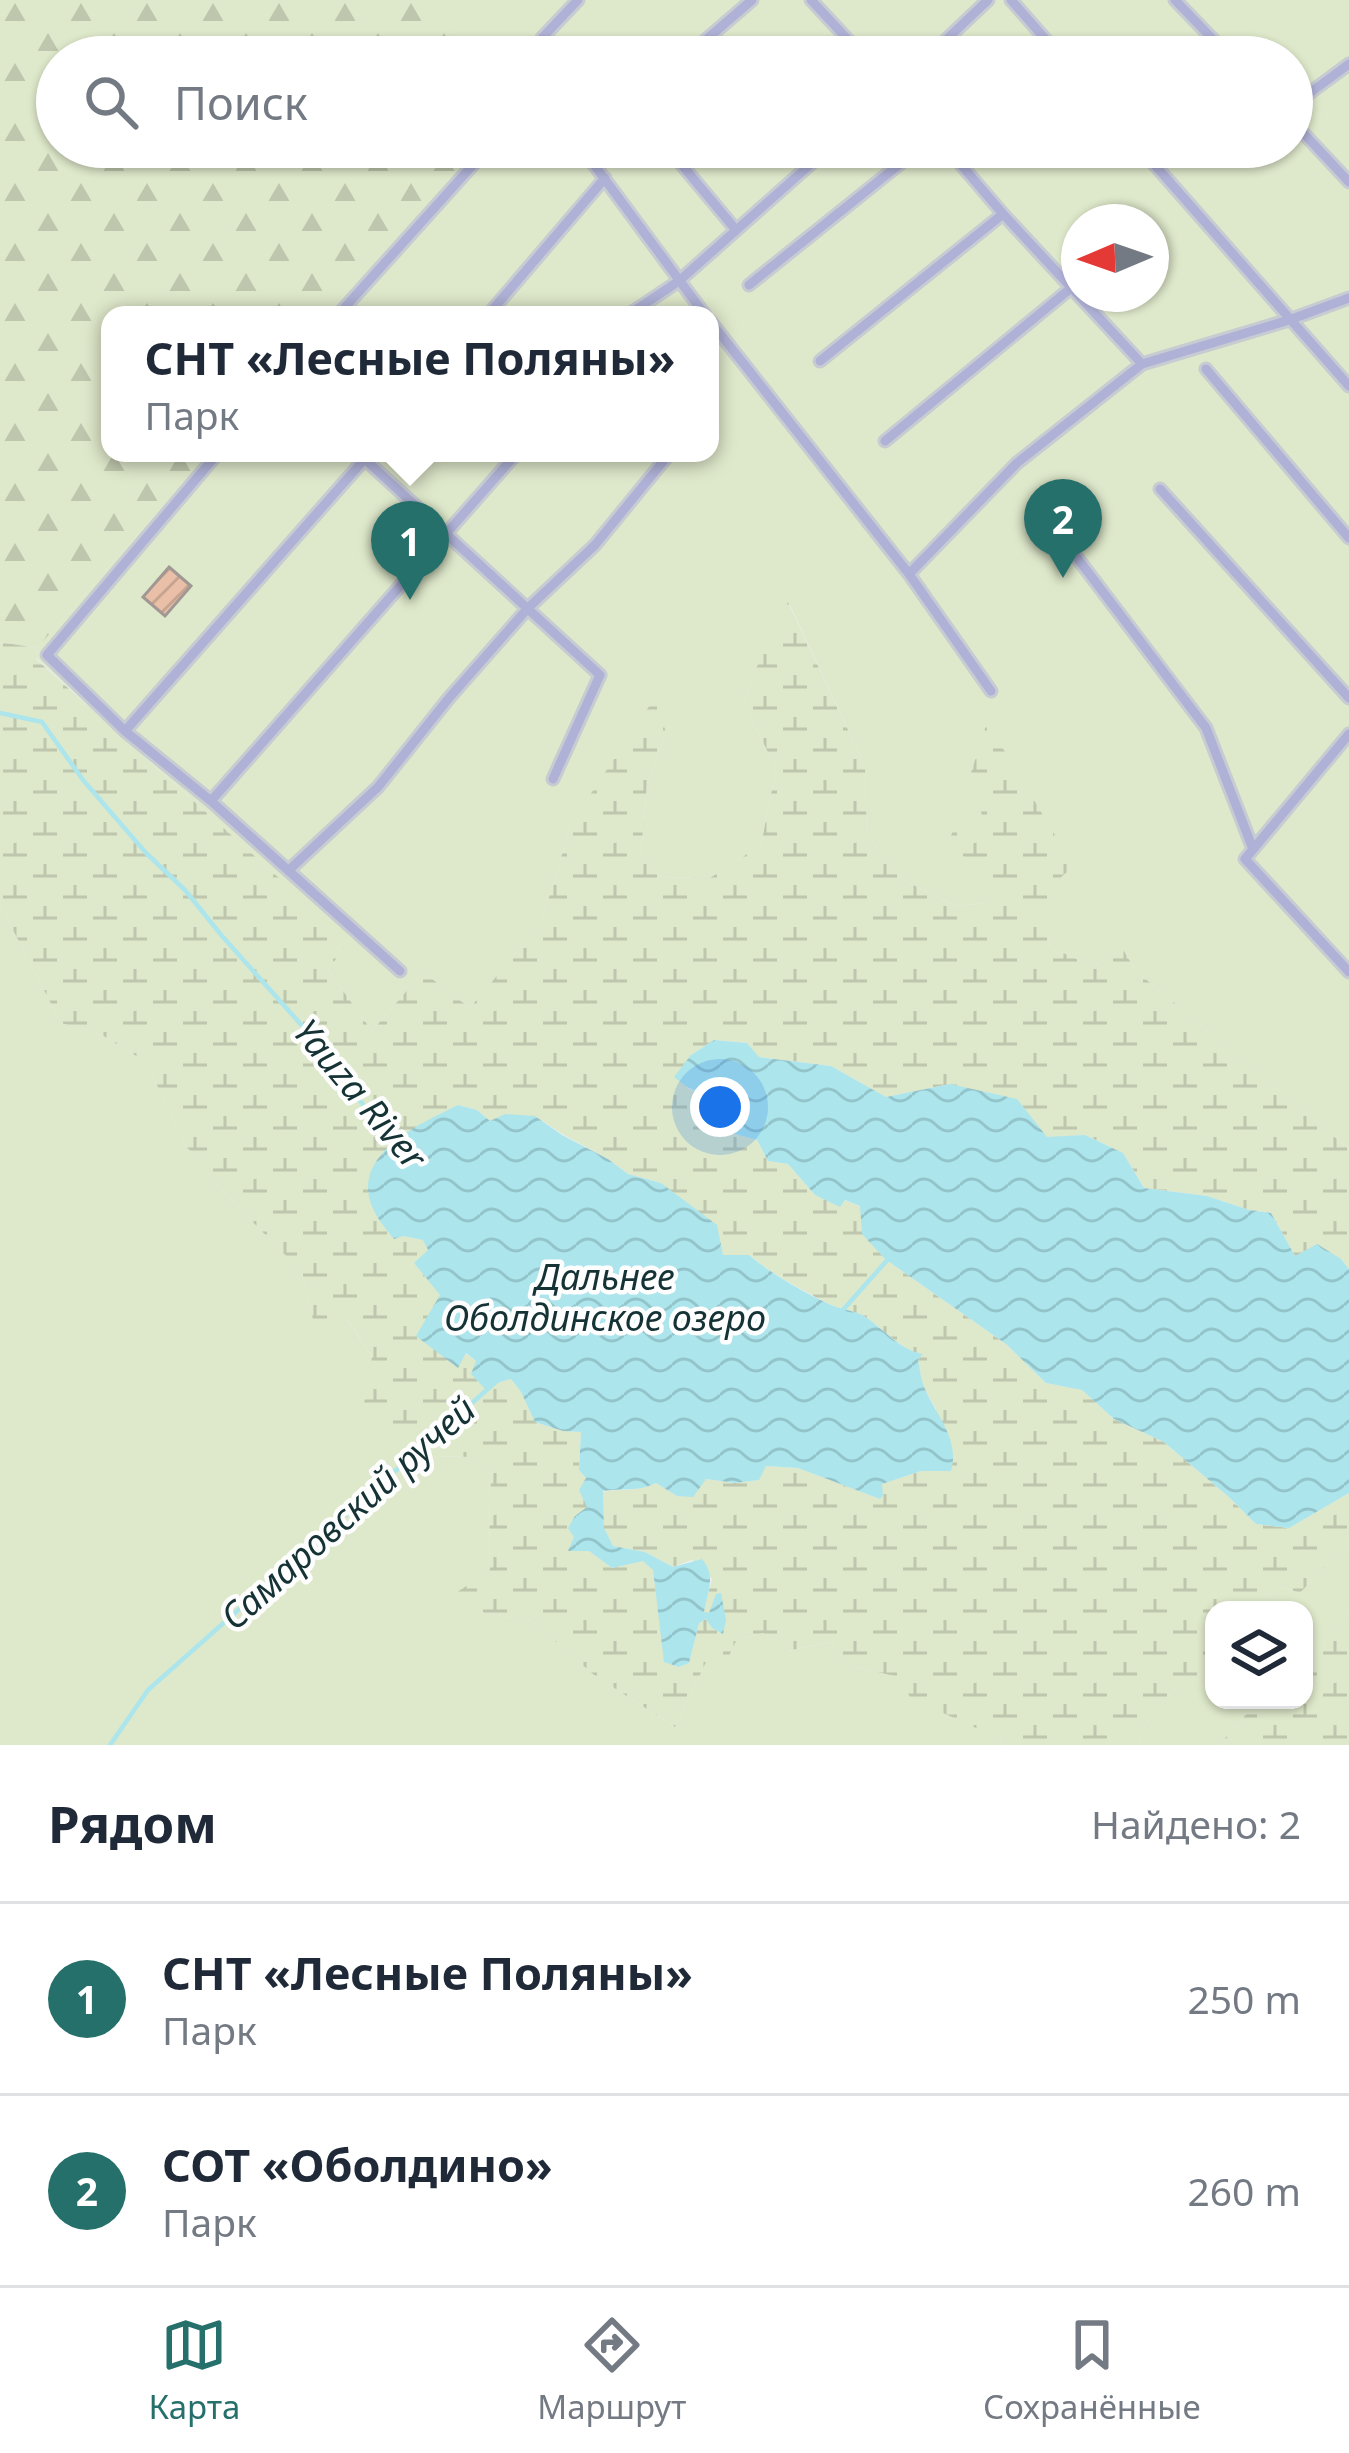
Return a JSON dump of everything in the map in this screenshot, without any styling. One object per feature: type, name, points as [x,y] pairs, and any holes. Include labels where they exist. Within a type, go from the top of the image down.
[{"type":"lane","points":[[544,36],[578,0]]},
{"type":"lane","points":[[710,36],[752,0]]},
{"type":"lane","points":[[811,0],[845,36]]},
{"type":"lane","points":[[950,36],[988,0]]},
{"type":"lane","points":[[1011,0],[1042,36]]},
{"type":"lane","points":[[1175,0],[1210,36]]},
{"type":"lane","points":[[1313,91],[1349,64]]},
{"type":"lane","points":[[1313,143],[1349,182]]},
{"type":"lane","points":[[346,306],[470,168]]},
{"type":"lane","points":[[597,168],[699,306]]},
{"type":"lane","points":[[684,168],[736,230]]},
{"type":"lane","points":[[642,306],[679,281],[806,168]]},
{"type":"lane","points":[[749,285],[894,168]]},
{"type":"lane","points":[[964,168],[1061,277]]},
{"type":"lane","points":[[1156,168],[1349,386]]},
{"type":"lane","points":[[496,306],[605,178]]},
{"type":"lane","points":[[820,361],[1003,214]]},
{"type":"lane","points":[[886,441],[1061,296]]},
{"type":"lane","points":[[909,574],[1017,463],[1142,364],[1349,298]]},
{"type":"lane","points":[[1093,312],[1142,364]]},
{"type":"lane","points":[[719,332],[909,574],[991,691]]},
{"type":"lane","points":[[1206,368],[1349,538]]},
{"type":"lane","points":[[210,462],[46,655],[125,731],[211,801],[400,971]]},
{"type":"lane","points":[[125,731],[358,462]]},
{"type":"lane","points":[[371,462],[600,676],[553,779]]},
{"type":"lane","points":[[211,801],[509,462]]},
{"type":"lane","points":[[290,870],[379,787],[449,698],[528,608],[595,545],[663,462]]},
{"type":"lane","points":[[1160,489],[1349,698]]},
{"type":"lane","points":[[1075,555],[1206,728],[1253,849]]},
{"type":"lane","points":[[1349,734],[1245,859],[1349,972]]},
{"type":"green space","points":[[0,0],[457,0],[439,19],[460,36],[36,36],[36,168],[463,168],[341,306],[101,306],[101,462],[202,462],[37,648],[0,642]]},
{"type":"green space","points":[[457,0],[1349,0],[1349,1149],[1136,971],[1122,948],[1094,967],[1050,947],[1043,908],[1054,881],[988,723],[971,773],[986,827],[988,903],[956,906],[905,881],[867,835],[865,766],[789,603],[751,679],[745,705],[776,769],[761,845],[711,878],[660,877],[641,853],[647,784],[666,733],[588,800],[572,822],[541,923],[470,1008],[423,972],[372,1031],[328,970],[348,941],[36,658],[37,648],[202,462],[719,462],[719,306],[341,306],[463,168],[1313,168],[1313,36],[459,36],[438,19]]},
{"type":"green space","points":[[788,602],[865,766],[867,835],[905,881],[956,906],[988,903],[986,867],[946,848],[953,831],[985,827],[971,773],[987,722],[1074,867],[1049,893],[1050,947],[1094,967],[1122,948],[1136,971],[1349,1149],[1349,1269],[1341,1259],[1295,1256],[1271,1213],[1207,1196],[1144,1188],[1123,1153],[1085,1135],[1047,1138],[950,1084],[886,1097],[831,1066],[758,1057],[747,1043],[714,1040],[691,1055],[687,1088],[707,1096],[728,1132],[757,1140],[768,1161],[788,1164],[815,1195],[860,1206],[885,1259],[1006,1344],[1046,1383],[1082,1390],[1114,1419],[1164,1442],[1256,1524],[1289,1528],[1349,1493],[1349,1541],[1300,1593],[1279,1586],[1266,1601],[1205,1601],[1205,1671],[1171,1692],[1139,1734],[1140,1745],[1004,1745],[941,1712],[919,1714],[899,1677],[850,1666],[831,1642],[787,1651],[763,1633],[736,1641],[728,1658],[708,1658],[675,1727],[594,1675],[532,1621],[438,1605],[490,1570],[493,1471],[472,1457],[426,1456],[362,1415],[372,1357],[348,1320],[314,1324],[302,1272],[227,1196],[186,1146],[146,1062],[102,1035],[61,1023],[0,905],[0,642],[37,648],[36,659],[349,941],[328,970],[372,1031],[423,972],[470,1008],[541,923],[572,822],[656,696],[666,733],[647,784],[641,853],[660,877],[710,878],[761,845],[776,769],[745,705],[751,679]],"holes":[[[458,1105],[477,1110],[490,1121],[535,1116],[628,1174],[661,1183],[723,1255],[749,1255],[810,1294],[863,1316],[922,1355],[918,1360],[922,1384],[936,1409],[921,1471],[881,1484],[880,1499],[798,1468],[766,1466],[758,1480],[706,1479],[677,1496],[656,1483],[603,1492],[604,1529],[613,1546],[645,1552],[673,1567],[692,1560],[712,1579],[703,1612],[709,1614],[716,1595],[712,1628],[707,1618],[699,1622],[689,1663],[679,1667],[665,1662],[653,1570],[644,1560],[612,1568],[589,1551],[575,1516],[588,1507],[586,1478],[579,1470],[581,1432],[535,1422],[511,1379],[494,1384],[465,1353],[458,1367],[440,1294],[414,1263],[428,1251],[424,1240],[403,1236],[391,1143]]]},
{"type":"green space","points":[[0,905],[61,1023],[102,1035],[146,1062],[186,1146],[227,1196],[302,1272],[314,1324],[347,1319],[426,1456],[472,1457],[493,1471],[490,1571],[440,1605],[532,1621],[594,1675],[675,1727],[708,1658],[736,1641],[763,1633],[788,1651],[831,1642],[850,1666],[899,1677],[941,1711],[1004,1745],[0,1745]]},
{"type":"green space","points":[[1349,1541],[1349,1611],[1313,1651],[1313,1601],[1266,1601],[1279,1586],[1300,1593]]},
{"type":"green space","points":[[1349,1611],[1349,1745],[1219,1745],[1251,1709],[1313,1709],[1313,1651]]},
{"type":"green space","points":[[1205,1671],[1205,1709],[1251,1709],[1219,1745],[1140,1745],[1139,1734],[1171,1692]]},
{"type":"water","points":[[714,1040],[747,1043],[759,1057],[831,1066],[886,1097],[950,1084],[1017,1099],[1047,1137],[1085,1135],[1123,1153],[1144,1188],[1207,1196],[1271,1213],[1295,1256],[1317,1244],[1341,1259],[1349,1269],[1349,1493],[1289,1528],[1256,1524],[1164,1442],[1114,1419],[1082,1390],[1046,1383],[1006,1344],[885,1259],[862,1234],[860,1206],[845,1200],[840,1207],[815,1195],[788,1164],[768,1161],[757,1140],[728,1132],[707,1096],[674,1077],[691,1055]]},
{"type":"water","name":"Дальнее Оболдинское озеро","points":[[458,1105],[477,1110],[490,1121],[505,1114],[535,1116],[628,1174],[661,1183],[717,1225],[723,1255],[749,1255],[799,1289],[863,1316],[923,1354],[918,1360],[922,1379],[950,1439],[951,1471],[921,1471],[882,1484],[880,1499],[798,1468],[766,1466],[759,1480],[706,1479],[693,1497],[677,1496],[656,1483],[603,1491],[604,1528],[613,1546],[645,1552],[673,1567],[702,1559],[710,1578],[704,1612],[709,1613],[716,1594],[721,1593],[726,1620],[723,1634],[706,1619],[699,1623],[689,1663],[679,1667],[664,1662],[653,1570],[643,1561],[612,1568],[589,1551],[568,1551],[574,1537],[568,1528],[587,1507],[579,1490],[586,1478],[579,1470],[581,1432],[535,1422],[511,1379],[486,1390],[471,1374],[476,1361],[466,1353],[458,1368],[416,1336],[440,1295],[414,1263],[428,1250],[423,1240],[394,1239],[373,1208],[369,1180],[374,1165],[397,1139]]},
{"type":"building","points":[[169,567],[191,586],[165,616],[143,597]]},
{"type":"waterway","name":"Yauza River","points":[[0,713],[42,722],[83,780],[305,1029],[394,1145]]},
{"type":"waterway","name":"Yauza River","points":[[842,1311],[890,1257]]},
{"type":"waterway","name":"Самаровский ручей","points":[[110,1745],[148,1690],[498,1380]]},
{"type":"place","name":"СОТ «Оболдино»","points":[[1063,578]]},
{"type":"place","name":"СНТ «Лесные Поляны»","points":[[410,600]]}]
